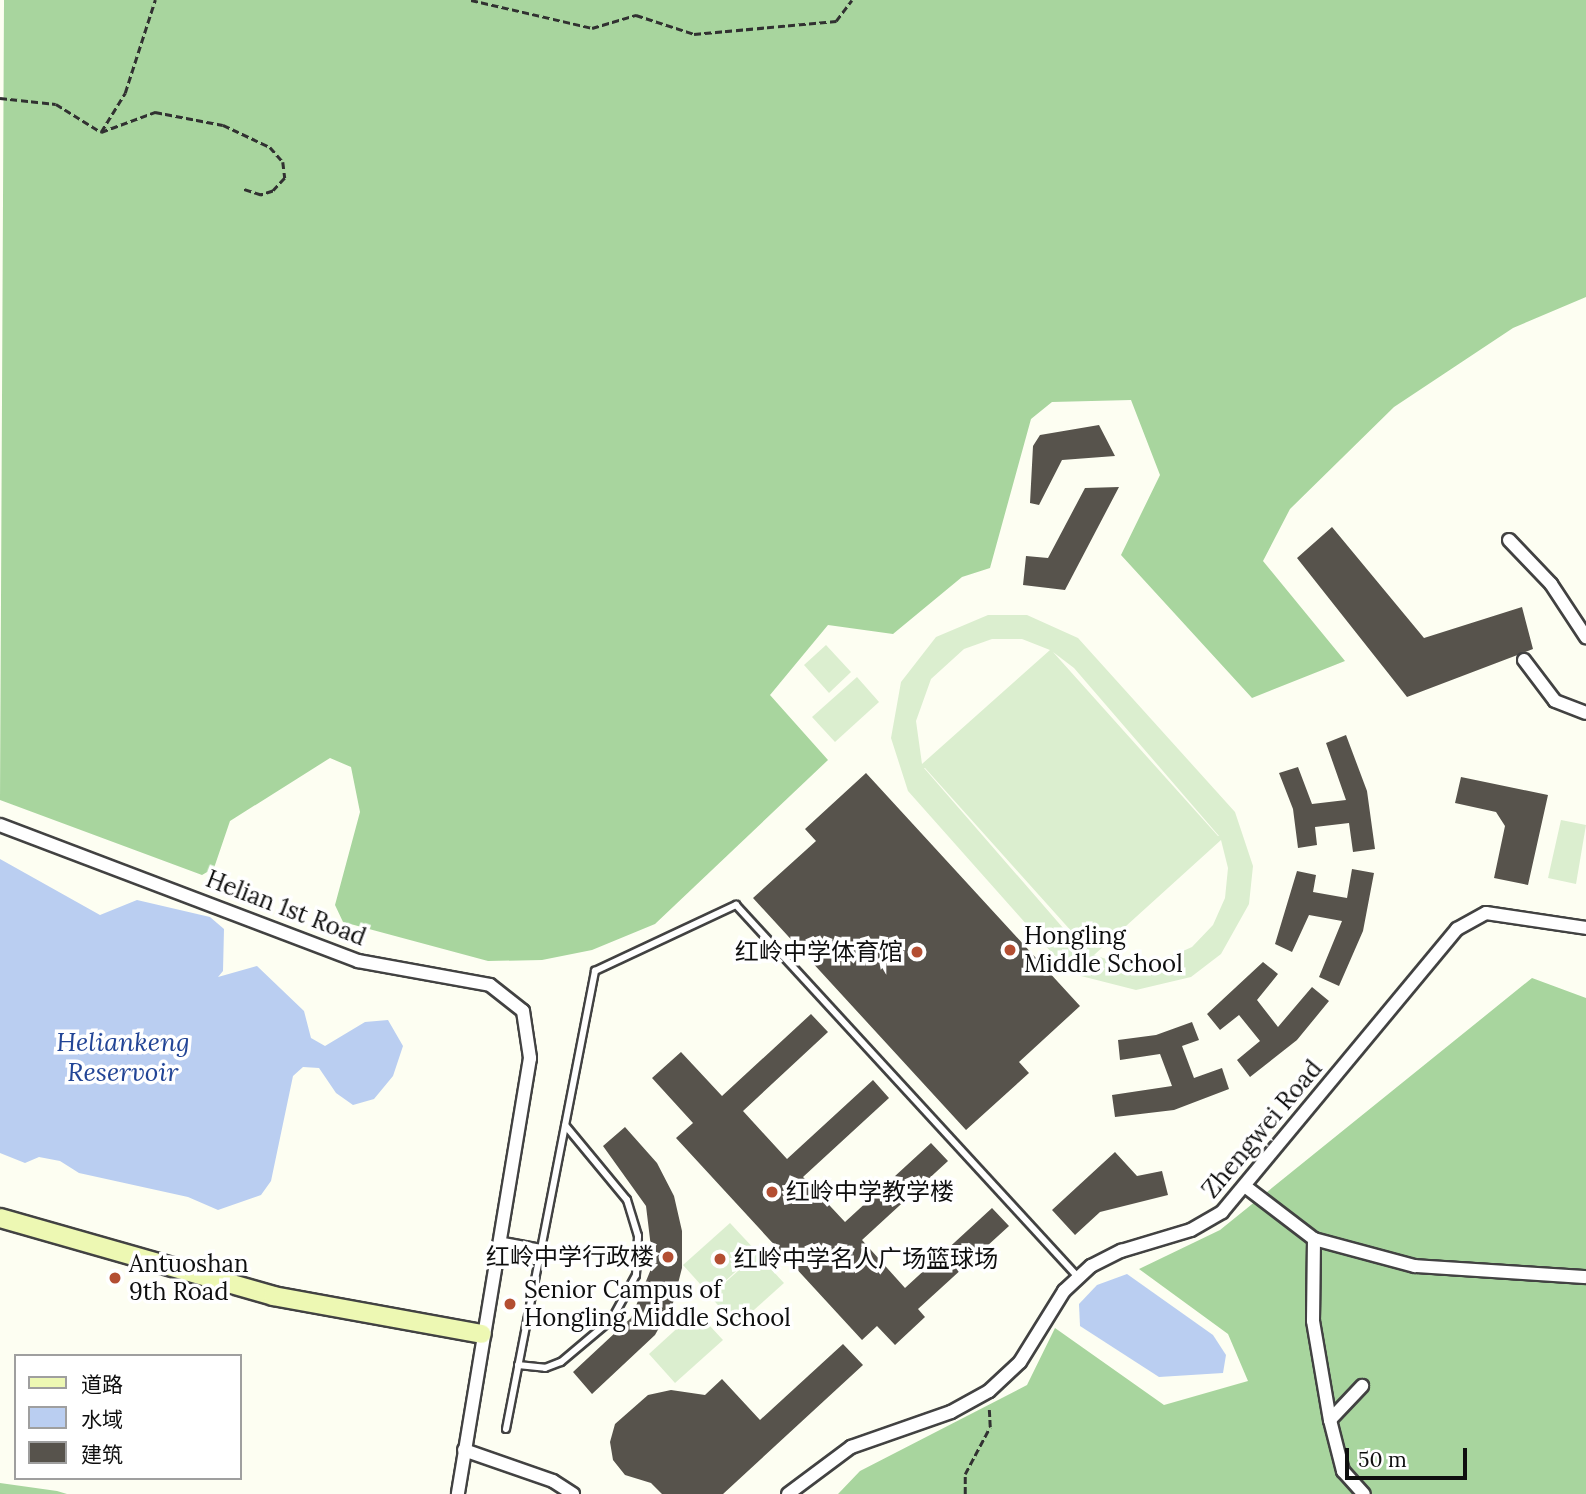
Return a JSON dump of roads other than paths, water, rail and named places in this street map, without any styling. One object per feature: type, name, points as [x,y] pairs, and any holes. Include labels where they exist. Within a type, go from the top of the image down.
[{"type":"street","points":[[1509,540],[1551,584],[1586,637]]},
{"type":"street","points":[[1524,660],[1555,701],[1586,713]]},
{"type":"street","name":"Helian 1st Road","points":[[0,825],[358,961],[464,979],[515,1000],[528,1026],[530,1058],[482,1334],[458,1494]]},
{"type":"street","name":"Zhengwei Road","points":[[788,1494],[851,1447],[951,1412],[989,1391],[1020,1362],[1078,1277],[1121,1251],[1208,1222],[1246,1187],[1457,929],[1486,913],[1586,928]]},
{"type":"street","points":[[1246,1187],[1314,1239],[1415,1266],[1586,1277]]},
{"type":"street","points":[[0,1218],[272,1296],[482,1334]]},
{"type":"street","points":[[1314,1239],[1313,1321],[1330,1420],[1343,1471],[1364,1494]]},
{"type":"street","points":[[1330,1420],[1362,1386]]},
{"type":"street","points":[[464,1450],[553,1481],[572,1494]]},
{"type":"lane","points":[[506,1429],[595,971],[736,905],[1078,1277]]},
{"type":"lane","points":[[518,1366],[545,1368],[561,1362],[612,1319],[636,1275],[638,1236],[627,1200],[565,1125]]},
{"type":"lane","points":[[498,1240],[541,1248]]},
{"type":"water","name":"Heliankeng Reservoir","points":[[0,859],[100,915],[137,900],[210,917],[224,929],[223,971],[218,977],[257,966],[304,1011],[311,1038],[325,1046],[365,1022],[388,1020],[403,1046],[393,1076],[374,1099],[353,1105],[336,1093],[319,1068],[303,1067],[293,1076],[271,1181],[261,1195],[218,1210],[188,1197],[79,1173],[60,1161],[39,1157],[25,1163],[0,1153]]},
{"type":"water","points":[[1127,1274],[1213,1335],[1226,1355],[1223,1373],[1159,1377],[1080,1326],[1079,1304],[1097,1285]]},
{"type":"place","name":"Hongling Middle School","points":[[1010,950]]},
{"type":"place","name":"红岭中学体育馆","points":[[917,952]]},
{"type":"place","name":"红岭中学教学楼","points":[[772,1192]]},
{"type":"place","name":"红岭中学行政楼","points":[[668,1257]]},
{"type":"place","name":"红岭中学名人广场篮球场","points":[[720,1259]]},
{"type":"place","name":"Antuoshan 9th Road","points":[[115,1278]]},
{"type":"place","name":"Senior Campus of Hongling Middle School","points":[[510,1304]]}]
